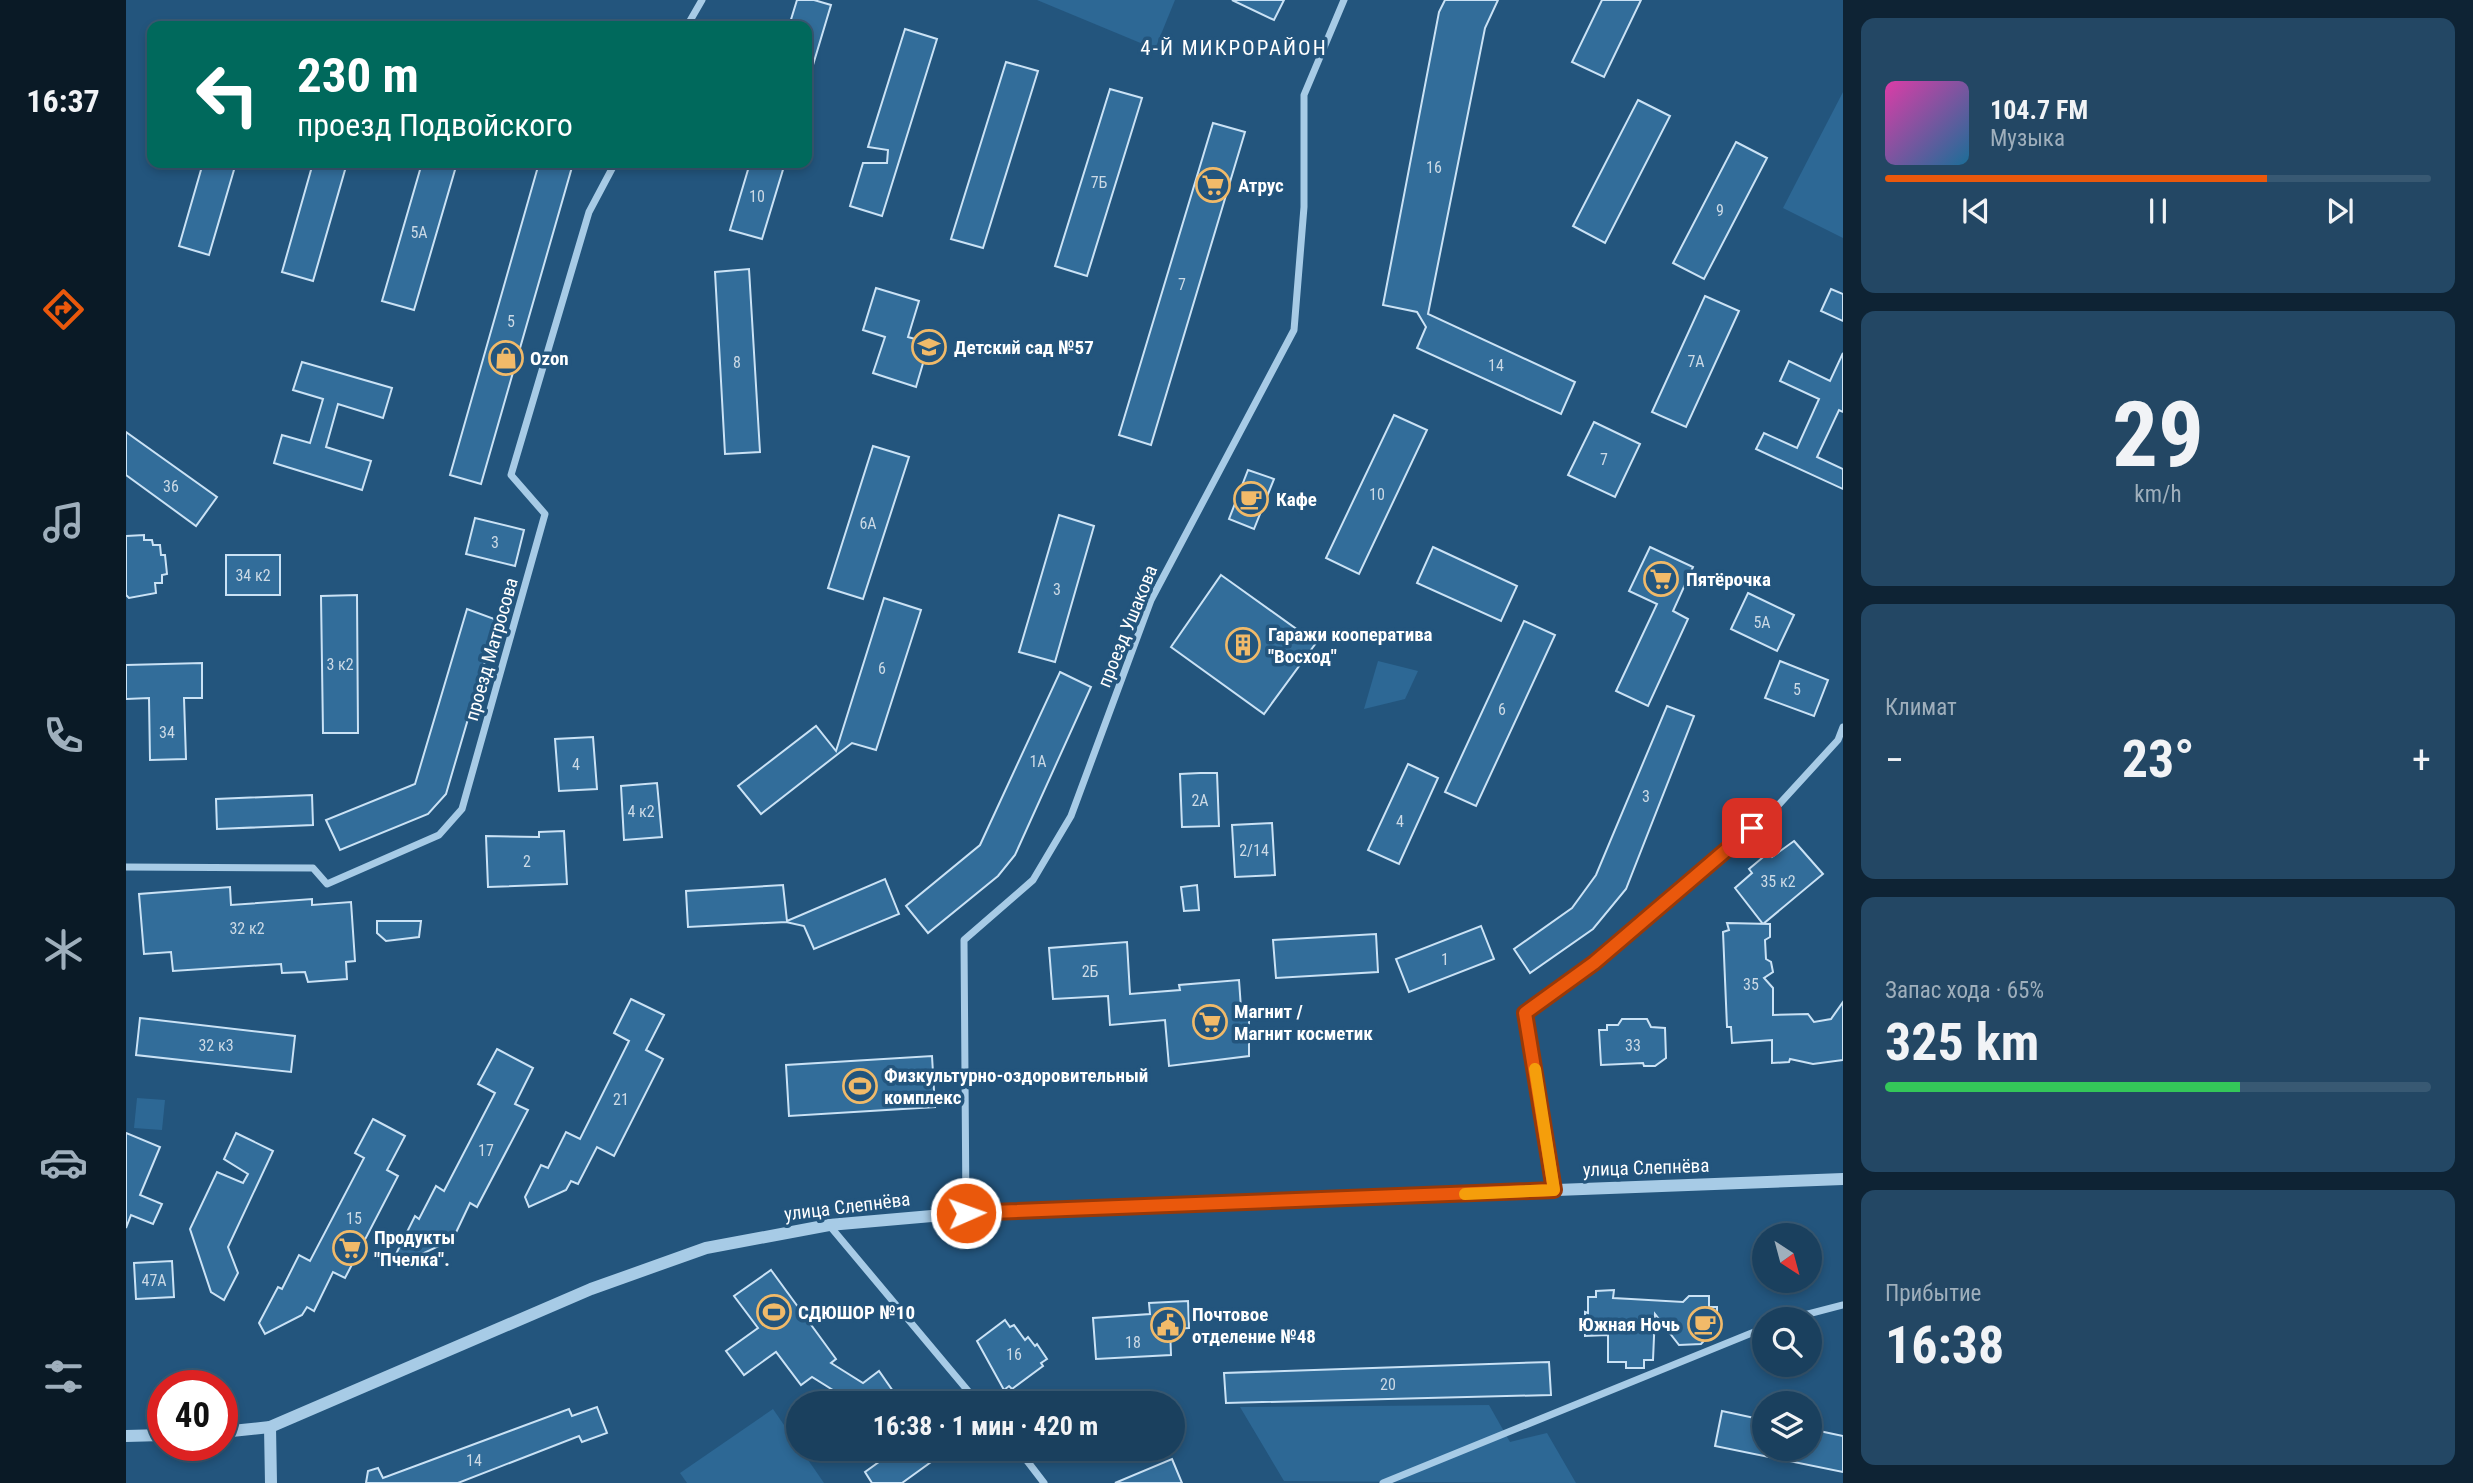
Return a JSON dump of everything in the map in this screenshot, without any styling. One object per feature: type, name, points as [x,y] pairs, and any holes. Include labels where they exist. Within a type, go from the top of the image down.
[{"type":"street","points":[[690,21],[702,0]]},
{"type":"street","name":"проезд Ушакова","points":[[966,1213],[964,940],[1033,880],[1071,816],[1151,600],[1294,330],[1304,207],[1304,95],[1344,0]]},
{"type":"street","name":"проезд Матросова","points":[[126,867],[313,868],[327,884],[439,835],[462,809],[545,514],[511,475],[589,212],[612,168]]},
{"type":"street","points":[[1554,1190],[1525,1013],[1594,963],[1772,811],[1838,740],[1843,727]]},
{"type":"street","name":"улица Слепнёва","points":[[238,1430],[270,1427],[620,1278],[706,1248],[829,1225],[966,1213],[1843,1180]]},
{"type":"street","points":[[829,1225],[968,1391]]},
{"type":"street","points":[[1822,1311],[1843,1306]]},
{"type":"street","points":[[1383,1483],[1752,1333]]},
{"type":"street","points":[[270,1427],[271,1483]]},
{"type":"street","points":[[126,1436],[147,1435]]},
{"type":"street","points":[[1027,1461],[1044,1483]]},
{"type":"shaded area","points":[[1037,0],[1175,0],[1155,49]]},
{"type":"shaded area","points":[[1843,92],[1843,238],[1783,208]]},
{"type":"shaded area","points":[[1378,661],[1418,671],[1405,699],[1364,709]]},
{"type":"shaded area","points":[[137,1098],[165,1100],[162,1130],[134,1128]]},
{"type":"shaded area","points":[[1489,1405],[1510,1442],[1547,1433],[1576,1483],[1284,1481],[1240,1407]]},
{"type":"shaded area","points":[[773,1409],[786,1428],[786,1461],[809,1461],[824,1483],[687,1483],[680,1473]]},
{"type":"building","points":[[797,0],[814,0],[831,5],[812,68],[812,21],[791,21]]},
{"type":"building","points":[[1232,0],[1284,0],[1274,20]]},
{"type":"building","points":[[1445,0],[1498,0],[1485,28],[1428,314],[1575,382],[1561,414],[1417,348],[1426,327],[1417,312],[1383,305],[1439,12]]},
{"type":"building","points":[[1602,0],[1641,0],[1604,77],[1572,62]]},
{"type":"building","points":[[905,29],[937,39],[882,216],[850,206],[863,163],[887,163],[888,150],[868,147]]},
{"type":"building","points":[[1006,62],[1038,71],[983,248],[951,239]]},
{"type":"building","points":[[1110,89],[1142,98],[1087,276],[1055,266]]},
{"type":"building","points":[[1638,100],[1670,116],[1605,243],[1573,226]]},
{"type":"building","points":[[1213,123],[1245,132],[1151,445],[1119,435]]},
{"type":"building","points":[[1736,142],[1767,158],[1704,279],[1673,263]]},
{"type":"building","points":[[202,168],[235,168],[209,255],[179,246]]},
{"type":"building","points":[[312,168],[346,168],[313,281],[282,272]]},
{"type":"building","points":[[421,168],[456,168],[414,310],[382,301]]},
{"type":"building","points":[[538,168],[572,168],[481,484],[450,475]]},
{"type":"building","points":[[749,168],[783,168],[762,239],[730,230]]},
{"type":"building","points":[[749,269],[760,452],[725,454],[715,272]]},
{"type":"building","points":[[876,288],[919,301],[908,337],[929,343],[916,387],[873,373],[885,337],[863,330]]},
{"type":"building","points":[[1831,289],[1843,294],[1843,321],[1821,311]]},
{"type":"building","points":[[1705,296],[1739,311],[1686,427],[1652,412]]},
{"type":"building","points":[[1843,353],[1843,412],[1839,410],[1817,457],[1843,469],[1843,489],[1756,449],[1764,433],[1797,448],[1819,399],[1780,381],[1789,361],[1830,381]]},
{"type":"building","points":[[302,362],[392,388],[383,418],[338,404],[326,447],[371,461],[362,490],[274,463],[282,435],[310,443],[323,399],[293,390]]},
{"type":"building","points":[[1394,415],[1427,430],[1359,574],[1326,558]]},
{"type":"building","points":[[1594,422],[1640,444],[1615,497],[1568,475]]},
{"type":"building","points":[[126,432],[217,497],[196,526],[126,475]]},
{"type":"building","points":[[873,446],[909,457],[863,599],[828,588]]},
{"type":"building","name":"Кафе","points":[[1248,470],[1274,479],[1254,529],[1229,519]]},
{"type":"building","points":[[1059,515],[1094,526],[1055,662],[1019,652]]},
{"type":"building","points":[[475,518],[524,530],[515,566],[466,554]]},
{"type":"building","points":[[144,535],[144,540],[152,540],[153,545],[160,545],[161,555],[165,555],[167,574],[162,575],[162,583],[155,583],[156,593],[129,598],[126,595],[126,536]]},
{"type":"building","points":[[1433,547],[1517,586],[1501,621],[1417,583]]},
{"type":"building","points":[[1650,547],[1693,567],[1673,611],[1688,619],[1648,706],[1616,691],[1657,604],[1629,591]]},
{"type":"building","points":[[226,555],[280,555],[280,595],[226,595]]},
{"type":"building","name":"Гаражи кооператива \"Восход\"","points":[[1221,575],[1316,643],[1264,714],[1171,647]]},
{"type":"building","points":[[1748,593],[1794,615],[1777,651],[1731,629]]},
{"type":"building","points":[[357,595],[358,733],[323,733],[321,596]]},
{"type":"building","points":[[884,598],[921,610],[876,750],[852,743],[761,814],[738,786],[816,726],[836,751]]},
{"type":"building","points":[[467,609],[497,620],[446,794],[428,814],[340,850],[326,820],[415,784]]},
{"type":"building","points":[[1524,621],[1555,635],[1476,806],[1445,792]]},
{"type":"building","points":[[1780,661],[1828,680],[1814,716],[1765,698]]},
{"type":"building","points":[[202,663],[202,698],[184,698],[186,759],[150,760],[149,698],[126,699],[126,665]]},
{"type":"building","points":[[1060,672],[1091,687],[1015,855],[998,876],[928,933],[906,906],[980,845]]},
{"type":"building","points":[[1667,706],[1694,716],[1626,889],[1593,929],[1530,973],[1514,949],[1572,908],[1596,875]]},
{"type":"building","points":[[593,737],[597,789],[559,791],[555,739]]},
{"type":"building","points":[[1408,764],[1438,778],[1399,864],[1368,850]]},
{"type":"building","points":[[1217,773],[1219,826],[1182,827],[1180,774]]},
{"type":"building","points":[[657,783],[662,837],[624,840],[621,786]]},
{"type":"building","points":[[312,795],[313,825],[217,829],[216,799]]},
{"type":"building","points":[[1272,823],[1275,875],[1235,877],[1232,825]]},
{"type":"building","points":[[564,831],[567,884],[488,887],[486,836],[539,837],[539,832]]},
{"type":"building","points":[[1794,841],[1823,874],[1763,924],[1735,888],[1752,873],[1749,869],[1768,853],[1772,857]]},
{"type":"building","points":[[885,879],[899,914],[814,949],[804,926],[786,922],[688,927],[686,891],[783,885],[787,921]]},
{"type":"building","points":[[1197,885],[1199,910],[1184,911],[1181,887]]},
{"type":"building","points":[[230,887],[231,905],[312,899],[312,905],[351,902],[355,961],[346,962],[347,979],[308,982],[305,972],[282,973],[281,964],[173,971],[171,952],[144,954],[139,894]]},
{"type":"building","points":[[377,921],[421,921],[419,937],[386,941],[377,933]]},
{"type":"building","points":[[1727,923],[1770,924],[1770,937],[1765,940],[1766,959],[1771,962],[1773,972],[1764,978],[1773,988],[1773,1015],[1808,1014],[1814,1022],[1831,1019],[1843,1002],[1843,1060],[1813,1064],[1790,1059],[1789,1062],[1772,1063],[1772,1040],[1732,1043],[1731,1027],[1727,1027],[1723,932],[1729,930]]},
{"type":"building","points":[[1481,926],[1494,959],[1409,992],[1396,959]]},
{"type":"building","points":[[1376,934],[1378,972],[1276,978],[1273,940]]},
{"type":"building","name":"Магнит / Магнит косметик","points":[[1127,942],[1130,994],[1180,990],[1179,985],[1239,980],[1241,1008],[1249,1008],[1249,1056],[1169,1066],[1165,1020],[1110,1025],[1108,996],[1053,999],[1049,948]]},
{"type":"building","points":[[631,999],[664,1015],[646,1050],[663,1059],[614,1156],[597,1147],[578,1184],[571,1181],[566,1190],[529,1207],[525,1197],[541,1165],[548,1168],[566,1132],[580,1139],[629,1041],[614,1033]]},
{"type":"building","points":[[140,1018],[295,1036],[291,1072],[136,1055]]},
{"type":"building","points":[[1622,1019],[1647,1019],[1651,1027],[1665,1028],[1666,1058],[1655,1066],[1644,1066],[1643,1063],[1601,1065],[1599,1030],[1607,1030],[1607,1025],[1618,1025]]},
{"type":"building","points":[[497,1049],[533,1068],[515,1104],[528,1110],[477,1207],[470,1203],[451,1243],[447,1242],[399,1265],[395,1256],[415,1216],[419,1219],[436,1186],[444,1191],[495,1093],[478,1084]]},
{"type":"building","name":"Физкультурно-оздоровительный комплекс","points":[[932,1056],[935,1107],[789,1116],[786,1065]]},
{"type":"building","points":[[373,1119],[405,1136],[387,1170],[398,1176],[345,1278],[333,1272],[314,1311],[307,1307],[302,1315],[265,1334],[259,1323],[278,1287],[282,1289],[299,1255],[310,1261],[364,1158],[355,1153]]},
{"type":"building","points":[[126,1133],[160,1147],[140,1195],[162,1204],[153,1224],[131,1215],[126,1228]]},
{"type":"building","points":[[236,1133],[273,1151],[228,1247],[238,1273],[224,1300],[211,1292],[190,1229],[217,1172],[243,1183],[248,1174],[224,1159]]},
{"type":"building","points":[[172,1261],[174,1297],[136,1299],[134,1263]]},
{"type":"building","name":"СДЮШОР №10","points":[[771,1270],[836,1359],[831,1363],[863,1383],[879,1371],[893,1391],[834,1391],[812,1377],[801,1385],[776,1352],[744,1375],[726,1351],[758,1328],[734,1296]]},
{"type":"building","points":[[1614,1290],[1613,1298],[1683,1302],[1689,1296],[1709,1296],[1709,1307],[1717,1307],[1717,1327],[1701,1344],[1679,1345],[1655,1314],[1653,1360],[1644,1360],[1644,1368],[1626,1368],[1626,1362],[1608,1362],[1608,1335],[1585,1336],[1585,1312],[1588,1313],[1588,1297],[1596,1297],[1596,1291]]},
{"type":"building","points":[[1188,1301],[1189,1328],[1170,1329],[1171,1355],[1096,1359],[1093,1318],[1150,1314],[1149,1303]]},
{"type":"building","points":[[1005,1320],[1010,1327],[1014,1325],[1025,1340],[1028,1337],[1035,1346],[1037,1344],[1047,1359],[1041,1363],[1043,1366],[1012,1389],[1009,1386],[1004,1390],[977,1341]]},
{"type":"building","points":[[1549,1362],[1551,1395],[1226,1403],[1224,1373]]},
{"type":"building","points":[[597,1407],[607,1433],[582,1442],[579,1436],[458,1483],[366,1483],[368,1471],[378,1468],[383,1478],[569,1409],[572,1416]]},
{"type":"building","points":[[1722,1411],[1752,1417],[1752,1454],[1715,1446]]},
{"type":"building","points":[[1822,1432],[1843,1436],[1843,1472],[1789,1461],[1822,1461]]},
{"type":"building","points":[[880,1461],[932,1461],[902,1483],[872,1483],[865,1472]]},
{"type":"building","points":[[1173,1461],[1182,1483],[1115,1483]]},
{"type":"slow traffic","points":[[1465,1194],[1554,1190],[1535,1069]]},
{"type":"place","name":"Атрус","points":[[1213,185]]},
{"type":"place","name":"Детский сад №57","points":[[929,347]]},
{"type":"place","name":"Ozon","points":[[506,358]]},
{"type":"place","name":"Кафе","points":[[1251,499]]},
{"type":"place","name":"Пятёрочка","points":[[1661,579]]},
{"type":"place","name":"Гаражи кооператива \"Восход\"","points":[[1243,645]]},
{"type":"place","name":"Магнит / Магнит косметик","points":[[1210,1022]]},
{"type":"place","name":"Физкультурно-оздоровительный комплекс","points":[[860,1086]]},
{"type":"place","name":"Продукты \"Пчелка\".","points":[[350,1248]]},
{"type":"place","name":"СДЮШОР №10","points":[[774,1312]]},
{"type":"place","name":"Южная Ночь","points":[[1705,1324]]},
{"type":"place","name":"Почтовое отделение №48","points":[[1168,1325]]},
{"type":"district","name":"4-Й МИКРОРАЙОН","points":[[1234,48]]},
{"type":"route","points":[[966,1213],[1554,1190],[1525,1013],[1594,963],[1752,828]]}]
